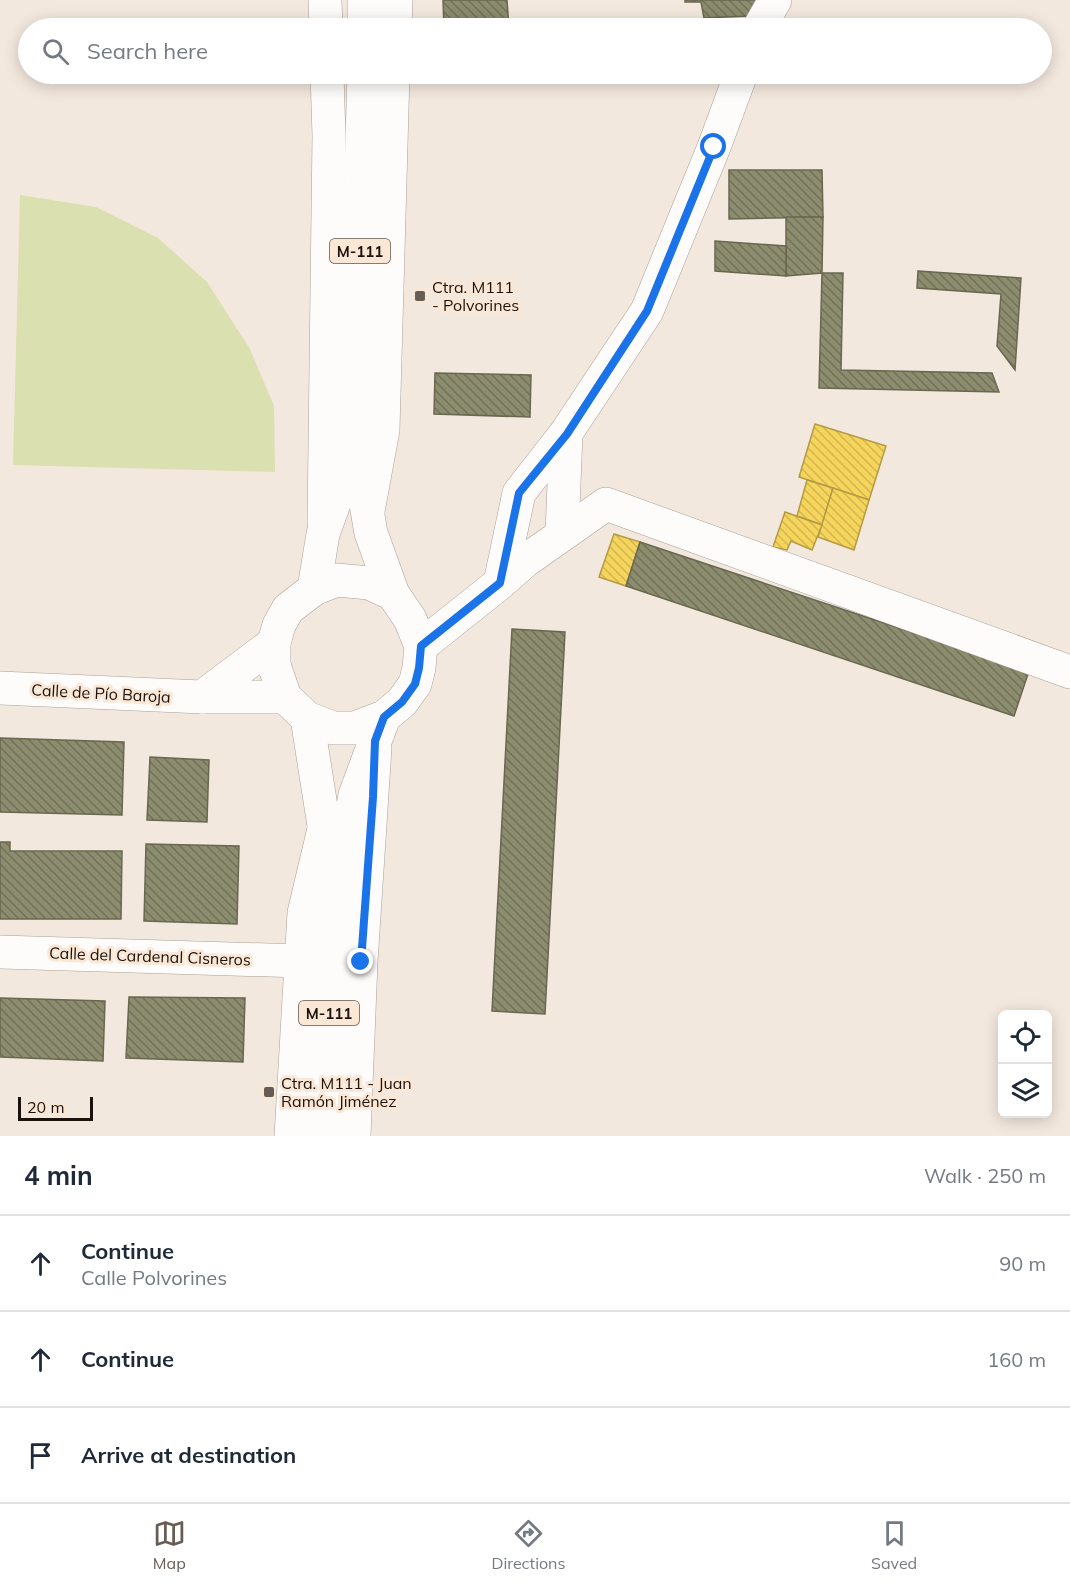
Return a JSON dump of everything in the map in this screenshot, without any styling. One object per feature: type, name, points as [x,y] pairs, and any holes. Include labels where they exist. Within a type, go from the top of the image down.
[{"type":"main road","points":[[325,0],[326,18]]},
{"type":"main road","points":[[364,0],[364,18]]},
{"type":"main road","points":[[395,18],[396,0]]},
{"type":"main road","points":[[765,18],[775,0]]},
{"type":"main road","points":[[323,534],[329,136],[327,84]]},
{"type":"main road","name":"M-111","points":[[334,889],[346,849],[355,795],[380,729],[415,684],[421,646],[410,619],[393,594],[371,533],[353,429],[364,84]]},
{"type":"main road","points":[[367,513],[383,430],[393,84]]},
{"type":"main road","points":[[500,583],[519,493],[567,434],[647,311],[737,84]]},
{"type":"main road","name":"M-111","points":[[314,589],[323,534],[336,498],[353,429]]},
{"type":"main road","points":[[562,534],[567,434]]},
{"type":"main road","points":[[421,646],[525,561],[606,504],[1070,672]]},
{"type":"main road","name":"M-111","points":[[323,1136],[334,889],[324,830],[296,708],[274,665],[274,643],[279,625],[288,609],[314,589],[337,579],[369,583],[393,594]]},
{"type":"main road","points":[[202,697],[274,643]]},
{"type":"main road","name":"Calle de Pío Baroja","points":[[0,688],[202,697],[296,708]]},
{"type":"main road","name":"M-111","points":[[296,708],[333,728],[380,729]]},
{"type":"main road","points":[[354,1136],[361,962],[380,729]]},
{"type":"main road","points":[[291,1136],[304,913],[324,830]]},
{"type":"main road","name":"Calle del Cardenal Cisneros","points":[[0,952],[301,961]]},
{"type":"green space","points":[[20,195],[96,207],[158,238],[207,282],[250,349],[274,406],[275,472],[13,465]]},
{"type":"building: Homes","points":[[815,424],[886,446],[869,500],[799,477]]},
{"type":"building: Homes","points":[[807,480],[833,488],[822,525],[797,516]]},
{"type":"building: Homes","points":[[833,488],[869,500],[854,550],[818,537]]},
{"type":"building: Homes","points":[[785,512],[822,525],[812,550],[791,541],[787,550],[773,547]]},
{"type":"building: Homes","points":[[614,534],[640,542],[626,586],[599,577]]},
{"type":"building: Industry","points":[[443,0],[507,0],[508,18],[444,18]]},
{"type":"building: Industry","points":[[685,0],[758,0],[750,16],[704,18],[701,2],[685,2]]},
{"type":"building: Industry","points":[[729,170],[822,170],[823,217],[729,219]]},
{"type":"building: Industry","points":[[786,217],[823,217],[822,273],[786,276]]},
{"type":"building: Industry","points":[[715,241],[786,246],[786,276],[715,271]]},
{"type":"building: Industry","points":[[918,271],[1021,278],[1015,370],[997,346],[1001,294],[917,288]]},
{"type":"building: Industry","points":[[822,273],[843,273],[841,370],[992,373],[999,392],[819,388]]},
{"type":"building: Industry","points":[[435,373],[531,375],[530,417],[434,414]]},
{"type":"building: Industry","points":[[640,542],[1029,671],[1014,716],[626,586]]},
{"type":"building: Industry","points":[[512,629],[565,632],[545,1014],[492,1011]]},
{"type":"building: Industry","points":[[0,738],[124,742],[122,815],[0,812]]},
{"type":"building: Industry","points":[[150,757],[209,760],[207,822],[147,820]]},
{"type":"building: Industry","points":[[0,842],[10,842],[10,851],[122,851],[121,919],[0,919]]},
{"type":"building: Industry","points":[[146,844],[239,846],[237,924],[144,921]]},
{"type":"building: Industry","points":[[129,997],[245,998],[243,1062],[126,1058]]},
{"type":"building: Industry","points":[[0,998],[105,1001],[103,1061],[0,1057]]},
{"type":"place","name":"Ctra. M111 - Polvorines","points":[[420,296]]},
{"type":"place","name":"Ctra. M111 - Juan Ramón Jiménez","points":[[269,1092]]},
{"type":"route","points":[[361,962],[375,741],[384,717],[402,702],[415,684],[421,646],[500,583],[519,493],[567,434],[647,311],[714,147]]}]
